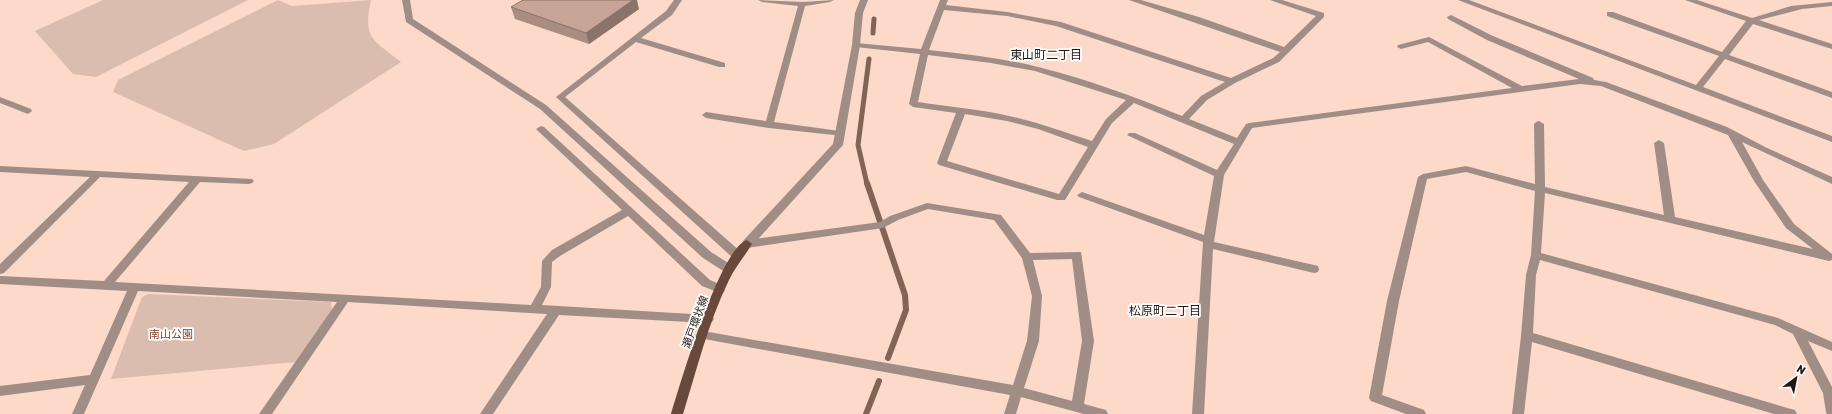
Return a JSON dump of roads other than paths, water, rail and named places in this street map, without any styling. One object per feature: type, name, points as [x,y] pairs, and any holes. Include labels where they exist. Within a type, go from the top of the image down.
[{"type":"main road","name":"瀬戸環状線","points":[[677,414],[708,319],[720,289],[737,255],[748,244]]},
{"type":"street","points":[[406,0],[409,20],[543,107],[707,255],[729,269]]},
{"type":"street","points":[[678,0],[669,13],[560,98],[737,255]]},
{"type":"street","points":[[763,0],[804,4],[802,4],[830,0]]},
{"type":"street","points":[[748,244],[838,145],[856,46],[859,13],[864,0]]},
{"type":"street","points":[[1133,0],[1196,19],[1286,51]]},
{"type":"street","points":[[1184,119],[1204,98],[1232,81],[1276,60],[1321,15],[1274,0]]},
{"type":"street","points":[[1462,0],[1832,139]]},
{"type":"street","points":[[1689,0],[1832,47]]},
{"type":"street","points":[[1698,88],[1751,21],[1760,16],[1820,3],[1832,4]]},
{"type":"street","points":[[769,125],[802,4]]},
{"type":"street","points":[[1093,145],[1041,127],[1007,118],[962,110],[913,104],[924,52],[943,4],[1058,24],[1232,81]]},
{"type":"street","points":[[1610,14],[1832,95]]},
{"type":"street","points":[[1451,17],[1490,38],[1595,83]]},
{"type":"street","points":[[635,39],[722,65]]},
{"type":"street","points":[[1401,47],[1429,39],[1523,90]]},
{"type":"street","points":[[856,46],[924,52],[998,62],[1035,69],[1132,100],[1184,119],[1238,142]]},
{"type":"street","points":[[1198,414],[1209,242],[1219,175],[1249,126],[1523,90],[1580,81],[1603,84],[1685,113],[1724,129],[1733,135],[1832,181]]},
{"type":"street","points":[[0,100],[28,111]]},
{"type":"street","points":[[962,110],[942,163],[1061,198],[1093,145],[1109,122],[1132,100]]},
{"type":"street","points":[[706,115],[840,134]]},
{"type":"street","points":[[1518,414],[1527,336],[1531,275],[1536,255],[1540,189],[1539,124]]},
{"type":"street","points":[[541,129],[706,283],[720,289]]},
{"type":"street","points":[[1132,135],[1219,175]]},
{"type":"street","points":[[1733,135],[1759,181],[1790,226],[1830,258]]},
{"type":"street","points":[[1659,143],[1670,220]]},
{"type":"street","points":[[0,169],[197,179],[249,180]]},
{"type":"street","points":[[1420,414],[1375,398],[1393,301],[1423,177],[1466,169],[1540,189],[1830,258]]},
{"type":"street","points":[[0,270],[98,174]]},
{"type":"street","points":[[106,286],[197,179]]},
{"type":"street","points":[[1082,195],[1209,242],[1314,269]]},
{"type":"street","points":[[748,244],[883,225],[894,218],[927,206],[997,217],[1027,257],[1037,296],[1033,341],[1010,414]]},
{"type":"street","points":[[534,309],[546,287],[547,261],[556,253],[628,211]]},
{"type":"street","points":[[1027,257],[1077,255],[1088,341],[1077,407]]},
{"type":"street","points":[[1536,255],[1778,322],[1832,347]]},
{"type":"street","points":[[0,280],[708,319]]},
{"type":"street","points":[[78,414],[134,288]]},
{"type":"street","points":[[265,414],[345,298]]},
{"type":"street","points":[[486,414],[556,310]]},
{"type":"street","points":[[1797,331],[1829,393],[1832,412]]},
{"type":"street","points":[[703,335],[1017,391],[1102,414]]},
{"type":"street","points":[[1527,336],[1791,414]]},
{"type":"street","points":[[0,391],[93,379]]},
{"type":"waterway","points":[[873,33],[874,19]]},
{"type":"waterway","points":[[867,184],[858,145],[869,59]]},
{"type":"waterway","points":[[867,183],[905,295],[906,310],[888,358]]},
{"type":"waterway","points":[[866,414],[879,381]]},
{"type":"district","name":"東山町二丁目","points":[[1046,55]]},
{"type":"district","name":"松原町二丁目","points":[[1165,311]]},
{"type":"park label","name":"南山公園","points":[[171,334]]}]
